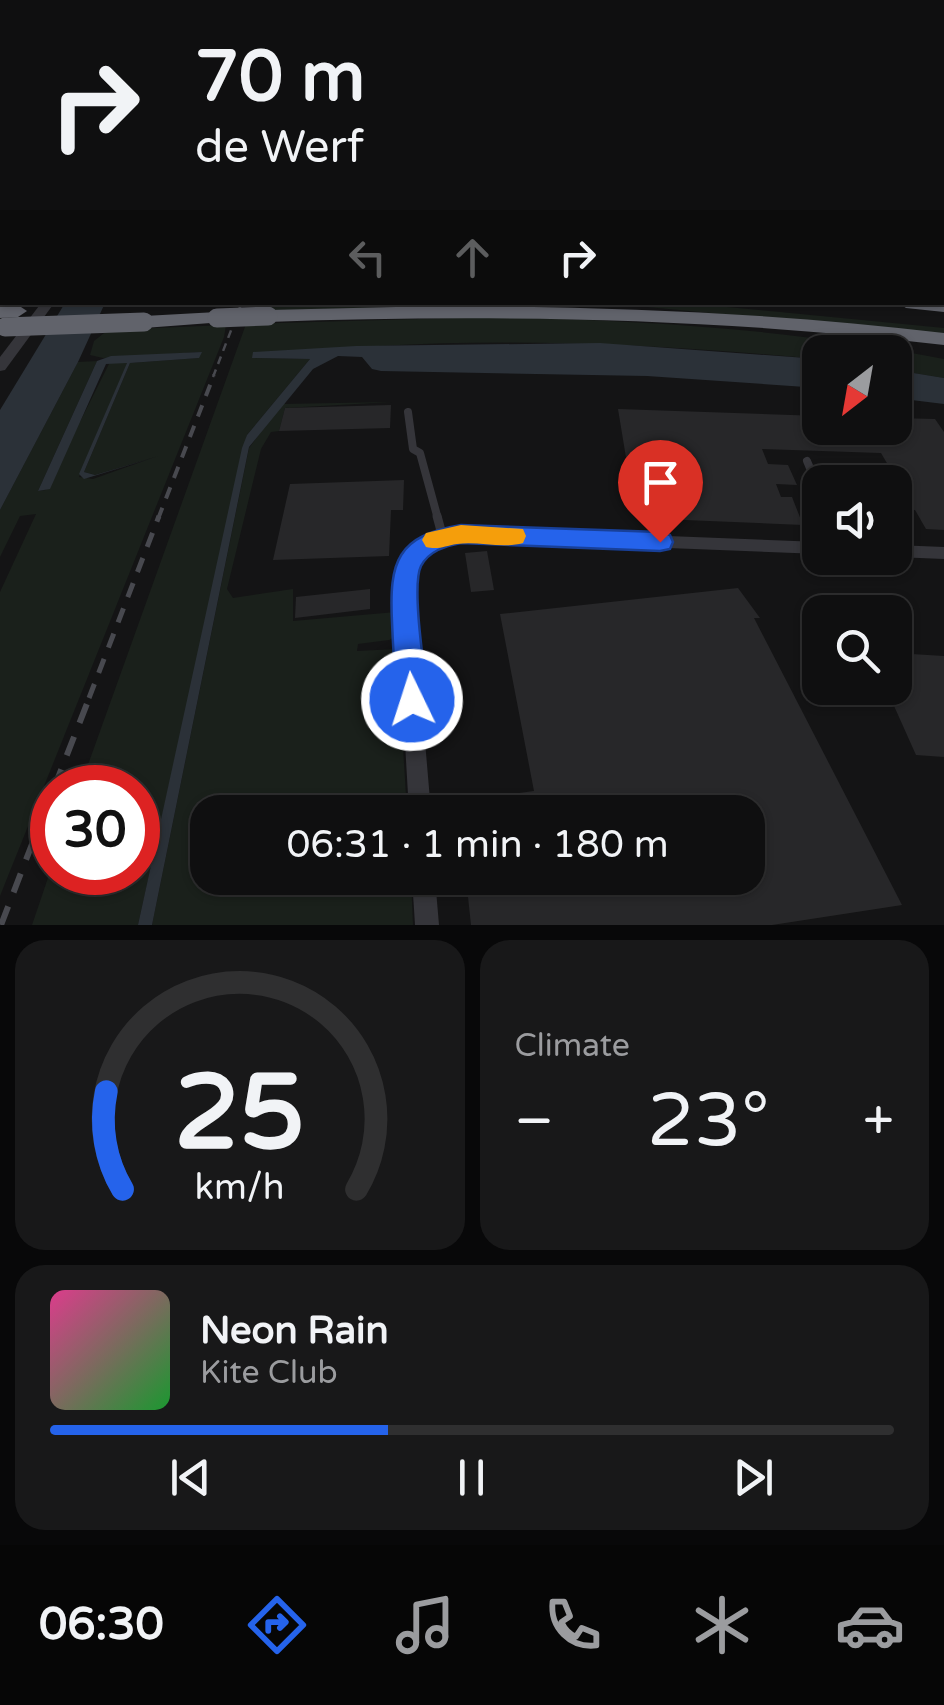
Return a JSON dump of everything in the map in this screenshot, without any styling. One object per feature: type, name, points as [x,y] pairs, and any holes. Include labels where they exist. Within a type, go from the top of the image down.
[{"type":"highway","points":[[768,305],[944,323]]},
{"type":"highway","points":[[6,319],[219,311],[268,316],[424,310],[607,310],[793,322],[944,339]]},
{"type":"highway","points":[[607,310],[810,332],[944,356]]},
{"type":"street","points":[[0,368],[6,353],[46,305]]},
{"type":"street","points":[[419,795],[404,587],[407,565],[421,548],[461,534],[802,547]]},
{"type":"street","points":[[912,552],[944,553]]},
{"type":"street","points":[[425,895],[427,925]]},
{"type":"lane","points":[[408,412],[413,450],[420,453],[443,538]]},
{"type":"lane","points":[[807,461],[809,465]]},
{"type":"shaded area","points":[[64,305],[104,305],[0,510],[0,410]]},
{"type":"shaded area","points":[[290,305],[464,305],[252,311],[254,306]]},
{"type":"shaded area","points":[[548,305],[707,305],[944,328],[944,335],[647,307]]},
{"type":"shaded area","points":[[487,317],[659,324],[802,337],[802,358],[679,348],[465,343],[394,345],[253,358],[310,359],[247,435],[160,826],[160,765],[88,765],[246,324]]},
{"type":"shaded area","points":[[226,325],[52,765],[30,765],[30,821],[0,896],[0,592],[36,514],[20,516],[0,557],[0,510],[78,362],[97,361],[38,491],[46,490],[110,362],[128,362],[79,477],[93,479],[155,457],[95,475],[84,472],[130,363],[198,358],[201,352],[103,358],[90,355],[94,341],[108,330]]},
{"type":"shaded area","points":[[600,343],[802,358],[802,387],[647,376],[381,371],[372,369],[362,357],[338,356],[313,369],[249,447],[160,886],[160,824],[242,448],[247,435],[310,359],[252,358],[253,352],[356,346]]},
{"type":"shaded area","points":[[202,352],[199,358],[130,363],[84,472],[95,475],[159,456],[84,479],[79,474],[127,363],[106,364],[50,489],[38,491],[97,361],[111,356]]},
{"type":"shaded area","points":[[912,353],[944,359],[944,378],[912,373]]},
{"type":"shaded area","points":[[912,373],[944,378],[944,404],[912,400]]},
{"type":"shaded area","points":[[392,402],[285,408],[279,431],[271,432],[261,449],[227,589],[233,598],[293,589],[293,621],[396,612],[398,635],[358,644],[357,651],[397,649],[406,795],[190,795],[190,895],[412,895],[413,925],[152,925],[249,448],[281,404]]},
{"type":"shaded area","points":[[42,895],[145,895],[138,925],[32,925]]},
{"type":"shaded area","points":[[145,895],[158,895],[152,925],[138,925]]},
{"type":"building","points":[[391,405],[390,428],[279,431],[285,408]]},
{"type":"building","points":[[618,409],[802,415],[802,445],[912,445],[912,418],[935,419],[944,432],[944,530],[926,529],[912,510],[912,465],[888,465],[881,453],[762,449],[768,464],[788,465],[797,485],[776,484],[781,497],[792,497],[802,525],[636,518]]},
{"type":"building","points":[[404,480],[403,510],[391,510],[389,556],[273,560],[290,484]]},
{"type":"building","points":[[487,551],[494,590],[471,592],[465,553]]},
{"type":"building","points":[[738,588],[760,618],[754,618],[902,905],[772,925],[471,925],[468,895],[765,895],[765,795],[504,795],[534,791],[500,614]]},
{"type":"building","points":[[370,589],[370,609],[295,618],[296,597]]},
{"type":"building","points":[[912,654],[944,656],[944,757],[916,755],[894,705],[912,705]]},
{"type":"railway","points":[[213,377],[241,305]]},
{"type":"railway","points":[[158,519],[214,375]]},
{"type":"railway","points":[[89,698],[159,516]]},
{"type":"railway","points":[[63,765],[90,696]]},
{"type":"railway","points":[[1,925],[30,849]]},
{"type":"slow traffic","points":[[435,540],[461,534],[514,536]]},
{"type":"route","points":[[412,700],[404,587],[407,565],[421,548],[437,538],[461,534],[660,542]]}]
